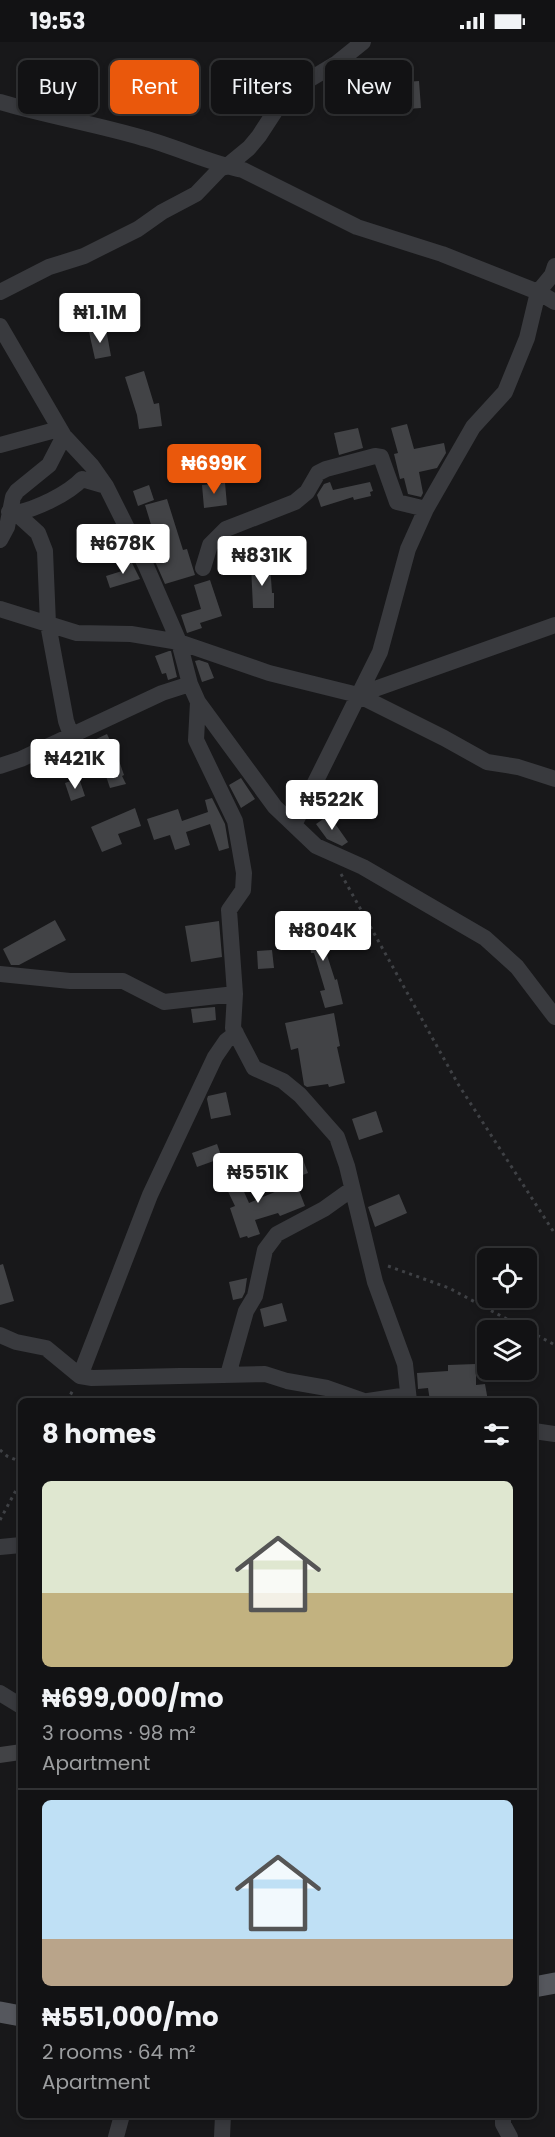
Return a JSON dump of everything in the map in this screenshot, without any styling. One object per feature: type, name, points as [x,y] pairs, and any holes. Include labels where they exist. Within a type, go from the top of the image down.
[{"type":"main road","points":[[537,1986],[555,1983]]},
{"type":"main road","points":[[0,2012],[18,2015]]},
{"type":"street","points":[[0,292],[49,267],[84,256],[138,229],[162,212],[196,194],[221,168],[226,167],[254,142],[271,120],[287,93],[337,63],[363,42]]},
{"type":"street","points":[[0,102],[145,138],[226,167],[243,170],[357,227],[442,254],[538,292],[555,302]]},
{"type":"street","points":[[294,825],[380,652],[408,549],[426,508],[473,427],[505,392],[527,338],[538,292],[552,275],[555,266]]},
{"type":"street","points":[[0,326],[62,433],[92,466],[106,486],[146,566],[179,642],[190,684],[198,702],[275,807],[316,846],[363,867],[485,938],[517,967],[555,1017]]},
{"type":"street","points":[[0,445],[62,433]]},
{"type":"street","points":[[62,433],[49,465],[17,491],[10,505],[13,512],[40,536],[45,551],[48,624],[66,721],[71,735]]},
{"type":"street","points":[[204,568],[210,545],[226,529],[295,502],[307,492],[318,473],[326,469],[375,456],[381,458],[397,502],[426,508]]},
{"type":"street","points":[[13,512],[44,505],[73,488],[82,479],[106,486]]},
{"type":"street","points":[[0,540],[13,512]]},
{"type":"street","points":[[0,609],[77,633],[131,634],[179,642],[269,674],[358,695],[487,762],[518,767],[555,780]]},
{"type":"street","points":[[358,695],[555,625]]},
{"type":"street","points":[[0,766],[21,759],[162,693],[190,684]]},
{"type":"street","points":[[198,702],[196,740],[235,821],[244,873],[243,890],[229,910],[235,994],[233,1028],[254,1068],[283,1082],[300,1095],[337,1137],[382,1305],[401,1347],[409,1398]]},
{"type":"street","points":[[0,974],[70,981],[123,981],[164,1002],[235,994]]},
{"type":"street","points":[[80,1376],[150,1195],[215,1057],[226,1041],[236,1034]]},
{"type":"street","points":[[228,1374],[246,1311],[255,1296],[265,1250],[277,1234],[324,1209],[352,1189]]},
{"type":"street","points":[[0,1335],[15,1342],[46,1348],[80,1376],[265,1374],[327,1388],[355,1398]]},
{"type":"street","points":[[537,1431],[555,1434]]},
{"type":"street","points":[[0,1547],[18,1545]]},
{"type":"street","points":[[0,1693],[18,1704]]},
{"type":"street","points":[[116,2137],[121,2118]]},
{"type":"street","points":[[222,2137],[223,2118]]},
{"type":"street","points":[[503,2118],[503,2124],[510,2137]]},
{"type":"path","points":[[328,852],[458,1084],[555,1234]]},
{"type":"path","points":[[370,1259],[449,1288],[555,1345]]},
{"type":"path","points":[[0,1450],[18,1460]]},
{"type":"path","points":[[0,1520],[18,1486]]},
{"type":"building","points":[[419,81],[421,108],[412,109],[412,82]]},
{"type":"building","points":[[106,329],[111,356],[95,359],[89,332]]},
{"type":"building","points":[[144,371],[154,404],[159,403],[162,426],[139,429],[125,377]]},
{"type":"building","points":[[407,424],[414,449],[444,443],[446,453],[437,468],[419,472],[423,493],[421,497],[408,494],[404,478],[400,479],[394,454],[398,453],[391,428]]},
{"type":"building","points":[[358,428],[363,448],[339,455],[334,433]]},
{"type":"building","points":[[330,482],[333,490],[370,482],[373,491],[370,492],[371,496],[354,500],[353,497],[321,507],[317,495],[324,484]]},
{"type":"building","points":[[225,483],[227,505],[204,508],[202,485]]},
{"type":"building","points":[[149,485],[154,500],[138,506],[133,491]]},
{"type":"building","points":[[167,499],[183,550],[187,549],[195,575],[165,584],[154,559],[161,557],[145,505]]},
{"type":"building","points":[[131,561],[140,579],[110,588],[106,576],[122,571],[119,564]]},
{"type":"building","points":[[270,564],[274,608],[253,608],[251,565]]},
{"type":"building","points":[[210,580],[222,616],[200,623],[202,628],[187,633],[181,615],[201,609],[194,585]]},
{"type":"building","points":[[171,651],[177,677],[168,680],[166,673],[162,674],[155,656]]},
{"type":"building","points":[[195,661],[208,663],[214,678],[202,682]]},
{"type":"building","points":[[107,734],[117,755],[126,784],[110,788],[94,740]]},
{"type":"building","points":[[84,741],[89,753],[73,759],[69,748]]},
{"type":"building","points":[[79,778],[85,796],[71,801],[65,783]]},
{"type":"building","points":[[241,778],[255,799],[241,808],[229,785]]},
{"type":"building","points":[[212,798],[225,824],[229,848],[219,851],[210,824],[186,832],[190,845],[175,850],[170,835],[154,840],[147,819],[178,809],[182,821],[208,812],[205,800]]},
{"type":"building","points":[[135,808],[141,826],[118,834],[122,844],[102,852],[91,827]]},
{"type":"building","points":[[329,815],[348,842],[342,846],[327,839],[316,824]]},
{"type":"building","points":[[320,913],[322,943],[327,942],[327,955],[335,980],[337,979],[343,1004],[325,1008],[320,991],[325,990],[314,953],[311,953],[310,933],[307,933],[305,915]]},
{"type":"building","points":[[55,920],[66,940],[19,965],[11,965],[3,949]]},
{"type":"building","points":[[219,921],[222,957],[191,962],[185,926]]},
{"type":"building","points":[[272,950],[274,968],[258,969],[257,951]]},
{"type":"building","points":[[215,1007],[216,1020],[193,1023],[191,1009]]},
{"type":"building","points":[[334,1013],[340,1046],[337,1047],[345,1083],[329,1087],[328,1084],[307,1087],[304,1085],[298,1048],[291,1050],[285,1023]]},
{"type":"building","points":[[226,1092],[231,1115],[211,1119],[208,1096]]},
{"type":"building","points":[[376,1111],[383,1132],[359,1140],[352,1119]]},
{"type":"building","points":[[217,1144],[222,1158],[197,1167],[192,1153]]},
{"type":"building","points":[[302,1157],[308,1173],[292,1179],[286,1164]]},
{"type":"building","points":[[233,1167],[249,1203],[296,1183],[305,1206],[280,1216],[278,1213],[255,1220],[260,1234],[240,1238],[230,1208],[235,1206],[219,1173]]},
{"type":"building","points":[[399,1194],[407,1213],[375,1227],[368,1207]]},
{"type":"building","points":[[3,1264],[14,1301],[0,1305],[0,1265]]},
{"type":"building","points":[[247,1278],[242,1298],[233,1300],[229,1282]]},
{"type":"building","points":[[282,1303],[287,1321],[264,1327],[260,1309]]},
{"type":"building","points":[[476,1364],[476,1385],[485,1384],[487,1398],[430,1398],[428,1388],[418,1389],[417,1373],[448,1371],[448,1365]]},
{"type":"building","points":[[18,1744],[18,1760],[0,1763],[0,1747]]}]
